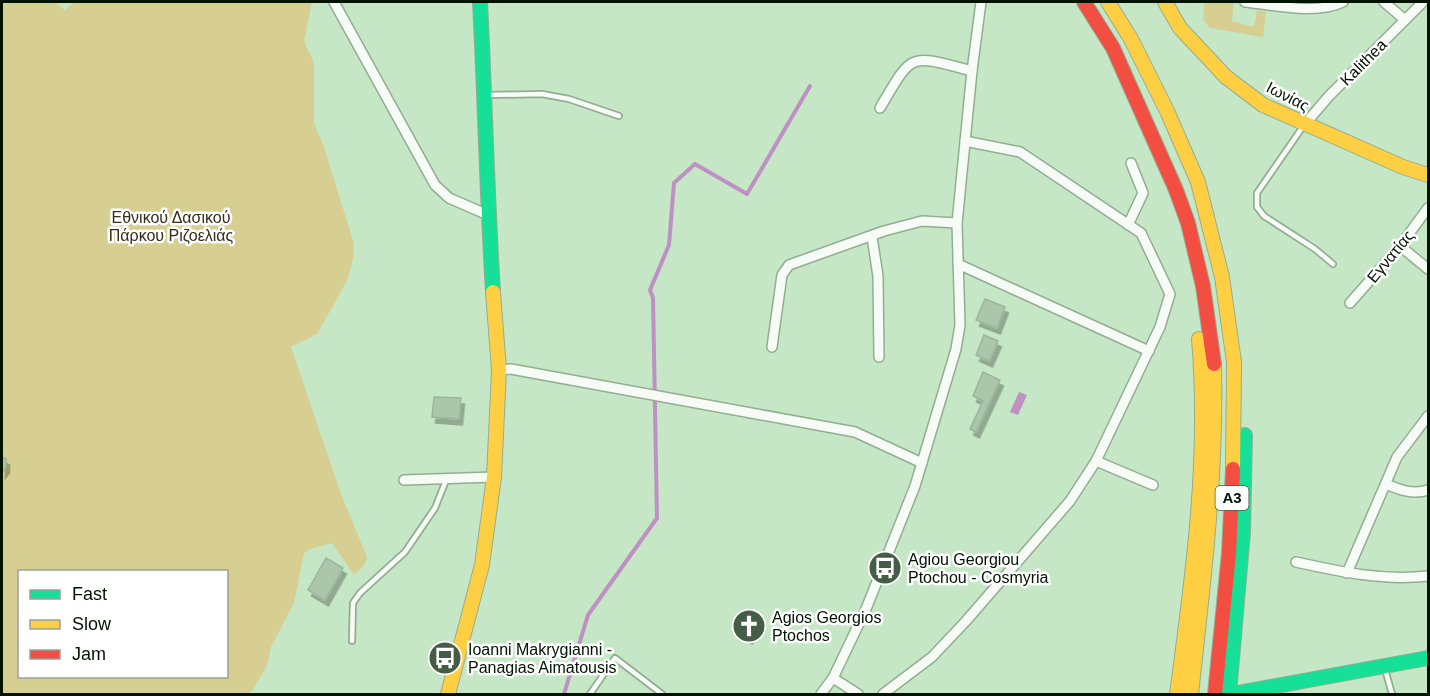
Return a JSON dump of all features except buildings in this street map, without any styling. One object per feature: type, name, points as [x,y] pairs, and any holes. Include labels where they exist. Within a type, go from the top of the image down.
[{"type":"main road","points":[[448,694],[482,565],[494,477],[499,370],[488,215],[480,2]]},
{"type":"main road","name":"A3","points":[[1084,2],[1113,48],[1176,190],[1188,223],[1203,286],[1214,365],[1214,458],[1207,553],[1187,670]]},
{"type":"main road","points":[[1108,2],[1131,39],[1174,125],[1213,221],[1229,274],[1242,359],[1246,459],[1225,667],[1215,694]]},
{"type":"main road","name":"Ιωνίας","points":[[1165,2],[1180,28],[1226,77],[1263,105],[1403,167],[1428,175]]},
{"type":"main road","points":[[1225,667],[1230,694],[1428,658]]},
{"type":"main road","points":[[1177,694],[1187,670]]},
{"type":"main road","points":[[1187,670],[1190,694]]},
{"type":"street","points":[[334,2],[435,185],[449,198],[488,215]]},
{"type":"street","points":[[821,694],[833,678],[866,609],[922,463],[944,395],[959,337],[957,223],[981,2]]},
{"type":"street","points":[[1245,2],[1313,9],[1334,6],[1343,2]]},
{"type":"street","points":[[1384,2],[1405,20]]},
{"type":"street","name":"Kalithea","points":[[1305,124],[1423,2]]},
{"type":"street","points":[[880,108],[909,63],[920,59],[934,60],[972,71]]},
{"type":"street","points":[[883,694],[932,657],[1070,501],[1096,461],[1161,327],[1170,294],[1141,233],[1020,152],[965,141]]},
{"type":"street","points":[[1128,225],[1143,193],[1131,163]]},
{"type":"street","name":"Εγνατίας","points":[[1350,303],[1400,246],[1428,208]]},
{"type":"street","points":[[772,347],[782,275],[789,265],[884,231],[922,221],[957,223]]},
{"type":"street","points":[[872,237],[878,276],[879,357]]},
{"type":"street","points":[[1400,246],[1428,269]]},
{"type":"street","points":[[958,264],[1149,351]]},
{"type":"street","points":[[499,370],[512,369],[855,432],[922,463]]},
{"type":"street","points":[[1347,573],[1397,457],[1428,416]]},
{"type":"street","points":[[1096,461],[1153,484]]},
{"type":"street","points":[[404,480],[494,477]]},
{"type":"street","points":[[1386,484],[1403,491],[1428,490]]},
{"type":"street","points":[[1296,562],[1347,573],[1405,579],[1428,576]]},
{"type":"street","points":[[833,678],[858,694]]},
{"type":"lane","points":[[485,95],[542,94],[569,99],[619,116]]},
{"type":"lane","points":[[1305,124],[1257,194],[1257,207],[1264,216],[1315,249],[1333,264]]},
{"type":"lane","points":[[352,641],[353,603],[360,593],[405,552],[435,508],[447,478]]},
{"type":"lane","points":[[590,694],[615,658],[662,694]]},
{"type":"lane","points":[[1385,666],[1392,694]]},
{"type":"green space","name":"Εθνικού Δασικού Πάρκου Ριζοελιάς","points":[[2,2],[55,2],[65,10],[74,2],[312,2],[304,41],[314,63],[314,123],[324,147],[354,244],[348,279],[317,334],[291,347],[341,494],[367,557],[365,564],[354,575],[332,543],[304,553],[294,603],[271,647],[267,666],[250,694],[2,694]]},
{"type":"green space","points":[[1204,2],[1234,2],[1232,21],[1254,27],[1257,10],[1266,12],[1263,37],[1210,28],[1203,19]]},
{"type":"shaded area","points":[[1019,392],[1027,395],[1018,415],[1010,412]]},
{"type":"waterway","points":[[564,694],[588,615],[657,518],[653,298],[650,290],[669,245],[674,183],[695,164],[747,194],[810,86]]},
{"type":"traffic: fast","points":[[480,2],[493,292]]},
{"type":"traffic: fast","points":[[1229,694],[1243,532],[1245,435]]},
{"type":"traffic: fast","points":[[1232,694],[1428,658]]},
{"type":"traffic: slow","points":[[1108,2],[1131,39],[1167,111],[1198,182],[1222,277],[1234,362],[1233,469]]},
{"type":"traffic: slow","points":[[1165,2],[1180,28],[1226,77],[1263,105],[1403,167],[1428,175]]},
{"type":"traffic: slow","points":[[448,694],[482,565],[494,477],[499,370],[493,292]]},
{"type":"traffic: slow","points":[[1177,694],[1194,561],[1201,473],[1202,384],[1199,339]]},
{"type":"traffic: slow","points":[[1191,694],[1211,488],[1214,364]]},
{"type":"traffic: jam","points":[[1084,2],[1113,48],[1176,190],[1188,223],[1203,286],[1214,364]]},
{"type":"traffic: jam","points":[[1215,694],[1229,553],[1233,469]]},
{"type":"place","name":"Agiou Georgiou Ptochou - Cosmyria","points":[[885,568]]},
{"type":"place","name":"Agios Georgios Ptochos","points":[[749,626]]},
{"type":"place","name":"Ioanni Makrygianni - Panagias Aimatousis","points":[[445,658]]}]
